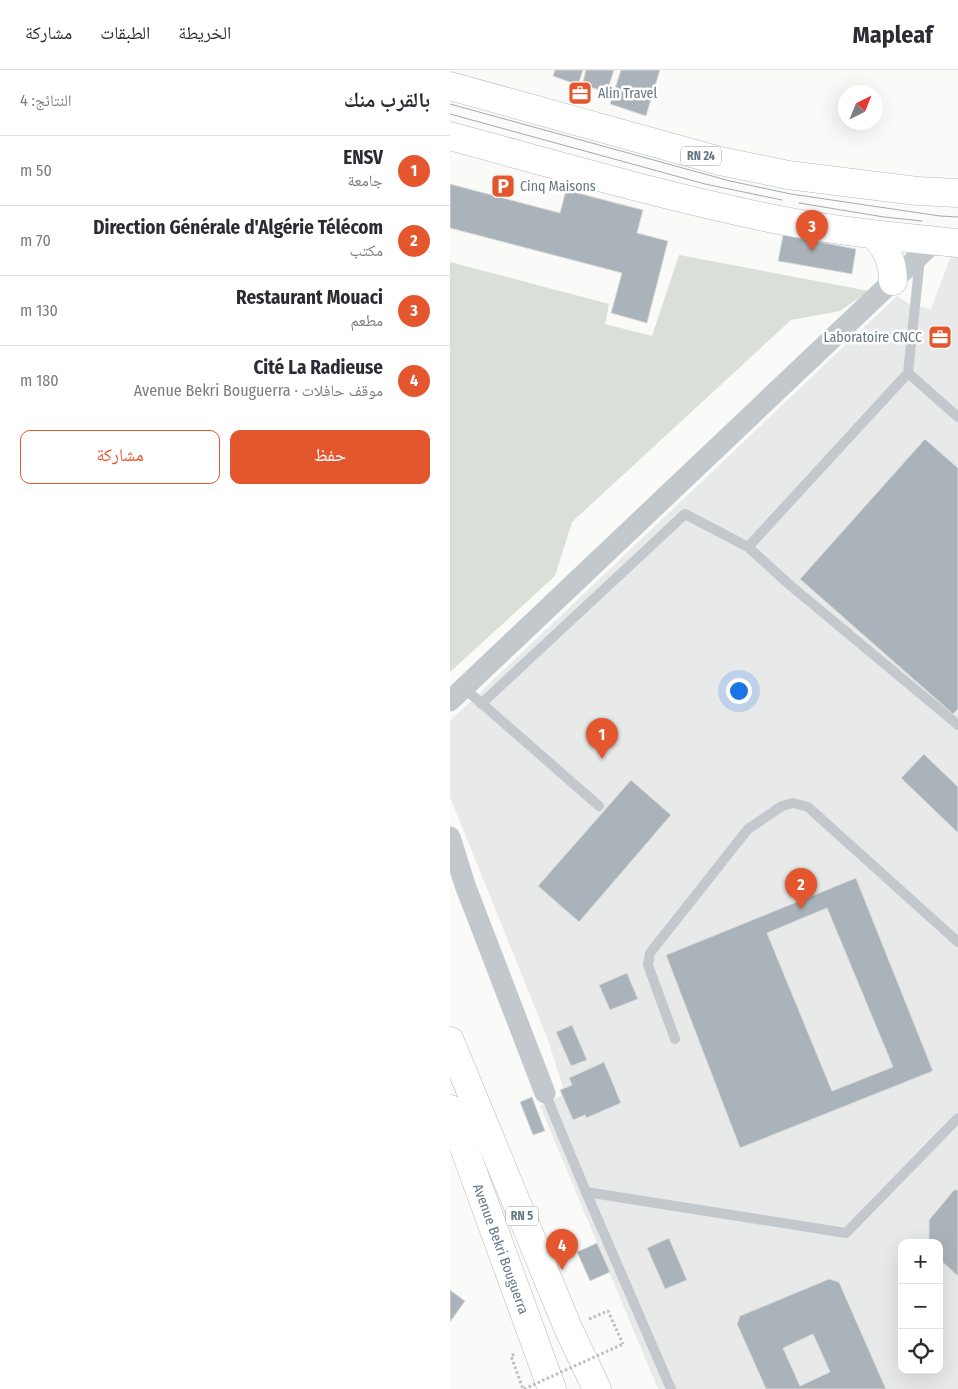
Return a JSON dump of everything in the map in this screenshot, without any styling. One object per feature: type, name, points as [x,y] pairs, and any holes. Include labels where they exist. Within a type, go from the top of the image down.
[{"type":"main road","name":"RN 24","points":[[450,86],[730,163],[788,176],[917,191],[958,193]]},
{"type":"main road","points":[[450,136],[704,204],[776,220],[938,246]]},
{"type":"main road","points":[[874,235],[887,251],[893,270],[893,280]]},
{"type":"main road","name":"Avenue Bekri Bouguerra","points":[[450,1041],[568,1328],[597,1389]]},
{"type":"main road","name":"Avenue Bekri Bouguerra","points":[[451,1115],[552,1389]]},
{"type":"street","points":[[457,695],[893,280],[938,246]]},
{"type":"street","points":[[450,836],[458,882],[545,1093]]},
{"type":"lane","points":[[748,546],[908,373],[938,246]]},
{"type":"lane","points":[[908,373],[958,417]]},
{"type":"lane","points":[[482,704],[685,514],[748,546],[791,586],[958,725]]},
{"type":"lane","points":[[457,695],[482,704],[599,806]]},
{"type":"lane","points":[[675,1039],[648,964],[650,953],[748,829],[782,806],[793,803],[808,807],[958,942]]},
{"type":"lane","points":[[545,1093],[671,1389]]},
{"type":"lane","points":[[586,1192],[846,1233],[958,1118]]},
{"type":"path","points":[[511,1356],[523,1389],[623,1344],[608,1311]]},
{"type":"shaded area","points":[[952,253],[958,253],[958,1389],[658,1389],[540,1106],[565,1094],[548,1040],[450,797],[450,721],[897,296],[909,304],[931,309]]},
{"type":"shaded area","points":[[679,255],[869,291],[840,311],[791,320],[572,522],[555,576],[450,672],[450,262],[609,304],[605,324],[652,336]]},
{"type":"building","points":[[555,70],[583,70],[578,85],[553,76]]},
{"type":"building","points":[[586,70],[614,70],[607,92],[582,85]]},
{"type":"building","points":[[621,70],[660,70],[646,116],[610,104]]},
{"type":"building","points":[[450,184],[560,213],[566,190],[643,210],[637,233],[668,241],[647,323],[611,313],[622,273],[450,228]]},
{"type":"building","points":[[783,235],[856,249],[852,274],[778,261]]},
{"type":"building","points":[[925,439],[958,468],[958,709],[953,714],[800,579]]},
{"type":"building","points":[[924,754],[958,787],[958,833],[901,778]]},
{"type":"building","points":[[631,780],[671,815],[579,922],[538,886]]},
{"type":"building","points":[[856,878],[933,1071],[740,1148],[666,955]]},
{"type":"building","points":[[827,908],[893,1067],[832,1091],[767,933]]},
{"type":"building","points":[[627,973],[638,999],[610,1010],[599,985]]},
{"type":"building","points":[[572,1025],[587,1060],[571,1066],[556,1032]]},
{"type":"building","points":[[604,1062],[621,1103],[586,1118],[585,1115],[573,1120],[560,1090],[572,1085],[569,1078]]},
{"type":"building","points":[[532,1097],[545,1131],[533,1135],[520,1102]]},
{"type":"building","points":[[954,1190],[958,1190],[958,1276],[943,1263],[943,1239],[929,1239],[929,1220]]},
{"type":"building","points":[[669,1238],[687,1280],[665,1289],[647,1248]]},
{"type":"building","points":[[597,1243],[610,1272],[590,1281],[577,1252]]},
{"type":"building","points":[[829,1279],[839,1282],[886,1389],[766,1389],[737,1324],[740,1316]],"holes":[[[813,1334],[830,1372],[800,1386],[783,1348]]]},
{"type":"building","points":[[450,1290],[465,1301],[450,1322]]},
{"type":"tram line","points":[[450,104],[730,181],[791,194],[958,217]]},
{"type":"tram line","points":[[450,114],[705,184],[782,200]]},
{"type":"tram line","points":[[799,203],[884,217],[922,221]]},
{"type":"place","name":"Alin Travel","points":[[580,93]]},
{"type":"place","name":"Cinq Maisons","points":[[503,186]]},
{"type":"place","name":"Restaurant Mouaci","points":[[812,251]]},
{"type":"place","name":"Laboratoire CNCC","points":[[940,337]]},
{"type":"place","name":"ENSV","points":[[602,759]]},
{"type":"place","name":"Direction Générale d'Algérie Télécom","points":[[801,909]]},
{"type":"place","name":"Cité La Radieuse","points":[[562,1270]]}]
